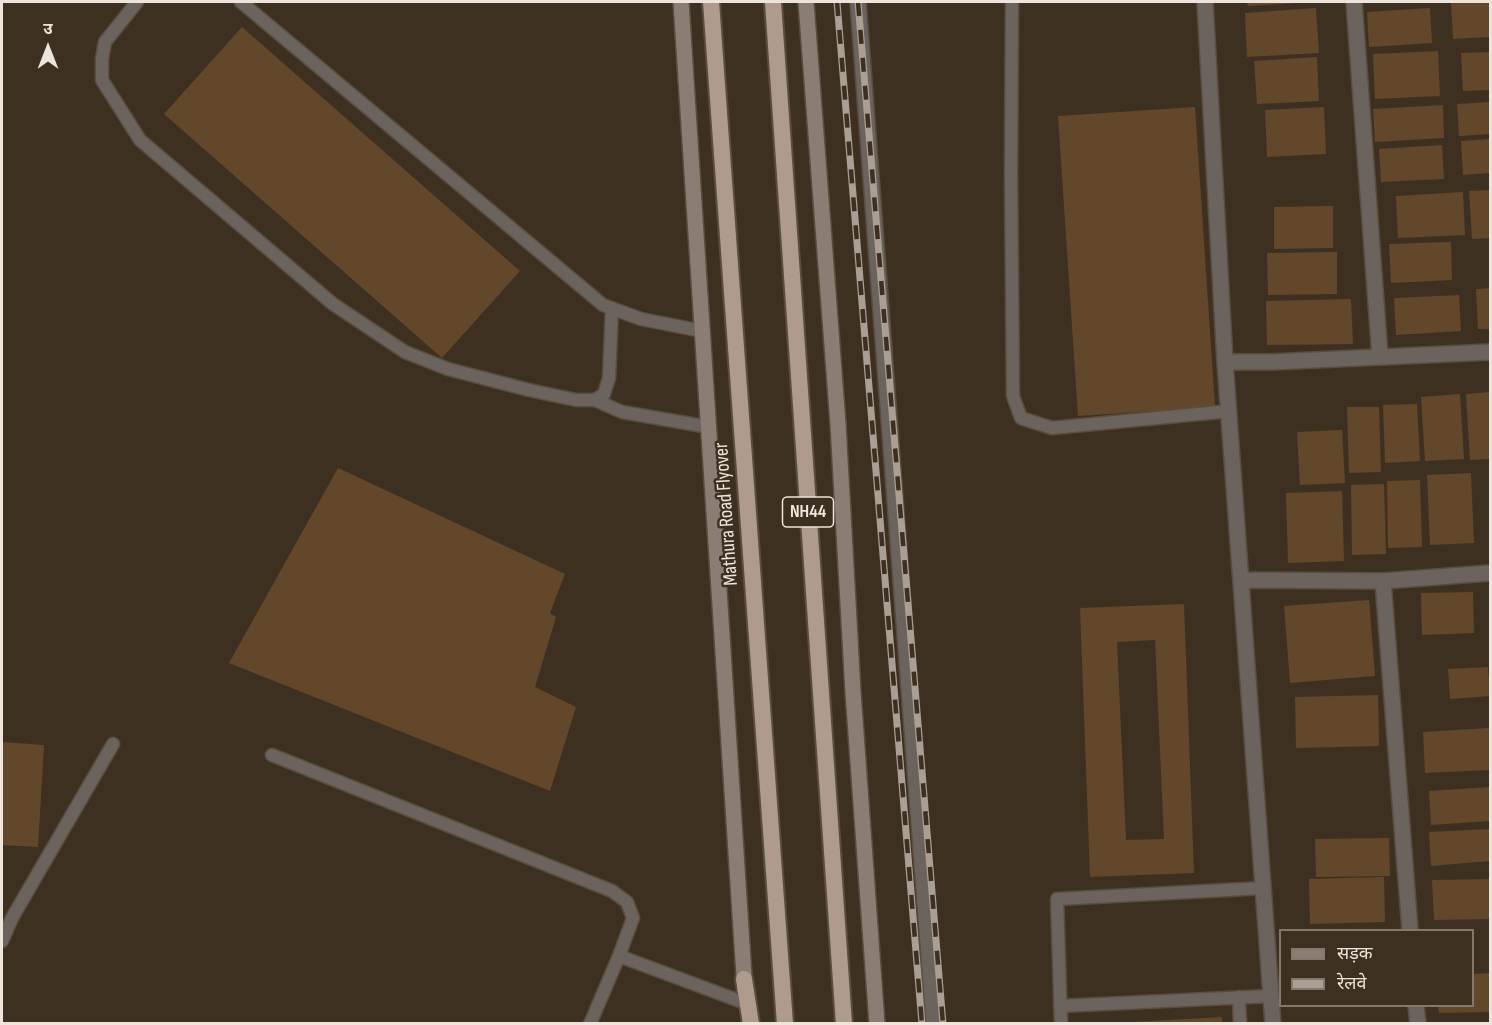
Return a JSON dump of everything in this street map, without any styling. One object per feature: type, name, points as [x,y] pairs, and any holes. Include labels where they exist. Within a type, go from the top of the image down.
[{"type":"highway","name":"Mathura Road Flyover","points":[[711,2],[785,1023]]},
{"type":"highway","name":"NH44","points":[[772,2],[844,1023]]},
{"type":"highway","points":[[744,979],[751,1023]]},
{"type":"main road","points":[[681,2],[745,1023]]},
{"type":"main road","points":[[806,2],[838,424],[853,692],[877,1023]]},
{"type":"street","points":[[858,2],[934,1023]]},
{"type":"street","points":[[1205,2],[1226,362],[1273,1023]]},
{"type":"street","points":[[1353,2],[1380,357]]},
{"type":"street","points":[[1226,362],[1491,352]]},
{"type":"street","points":[[1242,580],[1383,581],[1491,573]]},
{"type":"street","points":[[1383,581],[1410,929]]},
{"type":"street","points":[[1416,1007],[1418,1023]]},
{"type":"lane","points":[[137,2],[105,42],[102,80],[140,140],[333,304],[405,352],[448,369],[576,400],[595,400],[622,412],[709,428]]},
{"type":"lane","points":[[241,2],[603,305],[641,319],[702,331]]},
{"type":"lane","points":[[1012,2],[1013,396],[1021,418],[1052,428],[1230,411]]},
{"type":"lane","points":[[595,400],[604,394],[609,378],[612,308]]},
{"type":"lane","points":[[2,941],[7,918],[113,744]]},
{"type":"lane","points":[[272,755],[612,891],[627,902],[633,918],[590,1023]]},
{"type":"lane","points":[[1061,1023],[1057,899],[1264,888]]},
{"type":"lane","points":[[619,956],[745,1003]]},
{"type":"lane","points":[[1060,1006],[1271,996]]},
{"type":"lane","points":[[1239,997],[1240,1023]]},
{"type":"building","points":[[1247,2],[1298,2],[1298,3],[1248,6]]},
{"type":"building","points":[[1451,2],[1490,2],[1490,37],[1453,39]]},
{"type":"building","points":[[1316,8],[1319,53],[1247,57],[1245,13]]},
{"type":"building","points":[[1430,8],[1432,43],[1369,47],[1367,12]]},
{"type":"building","points":[[242,27],[520,271],[442,358],[164,114]]},
{"type":"building","points":[[1438,51],[1440,96],[1375,99],[1373,54]]},
{"type":"building","points":[[1490,52],[1490,90],[1463,91],[1461,53]]},
{"type":"building","points":[[1317,57],[1319,101],[1257,104],[1254,61]]},
{"type":"building","points":[[1490,102],[1490,134],[1459,136],[1457,104]]},
{"type":"building","points":[[1443,105],[1444,138],[1375,142],[1373,109]]},
{"type":"building","points":[[1195,107],[1215,407],[1078,416],[1058,116]]},
{"type":"building","points":[[1324,107],[1326,154],[1267,157],[1265,110]]},
{"type":"building","points":[[1490,139],[1490,173],[1463,175],[1461,141]]},
{"type":"building","points":[[1442,145],[1444,179],[1381,182],[1379,149]]},
{"type":"building","points":[[1490,190],[1490,238],[1472,239],[1469,191]]},
{"type":"building","points":[[1463,192],[1465,235],[1398,238],[1396,196]]},
{"type":"building","points":[[1333,206],[1333,248],[1274,249],[1274,207]]},
{"type":"building","points":[[1451,242],[1452,280],[1391,283],[1389,244]]},
{"type":"building","points":[[1337,252],[1337,294],[1268,295],[1267,253]]},
{"type":"building","points":[[1490,288],[1490,329],[1478,329],[1476,289]]},
{"type":"building","points":[[1459,295],[1461,331],[1396,335],[1394,298]]},
{"type":"building","points":[[1351,299],[1353,344],[1267,345],[1266,301]]},
{"type":"building","points":[[1490,392],[1490,459],[1470,460],[1466,394]]},
{"type":"building","points":[[1460,394],[1464,459],[1425,461],[1421,397]]},
{"type":"building","points":[[1417,404],[1420,461],[1385,463],[1383,405]]},
{"type":"building","points":[[1347,407],[1379,407],[1381,472],[1349,473]]},
{"type":"building","points":[[1342,430],[1345,483],[1300,485],[1297,432]]},
{"type":"building","points":[[338,468],[565,574],[550,613],[556,617],[535,687],[576,707],[550,791],[229,663]]},
{"type":"building","points":[[1471,473],[1474,543],[1430,545],[1427,475]]},
{"type":"building","points":[[1420,480],[1422,547],[1388,548],[1387,481]]},
{"type":"building","points":[[1384,484],[1386,554],[1352,555],[1351,485]]},
{"type":"building","points":[[1342,491],[1344,561],[1288,563],[1286,493]]},
{"type":"building","points":[[1473,592],[1474,633],[1422,635],[1421,593]]},
{"type":"building","points":[[1369,600],[1375,676],[1290,683],[1284,606]]},
{"type":"building","points":[[1184,604],[1194,873],[1090,877],[1080,608]],"holes":[[[1155,640],[1164,839],[1126,840],[1117,642]]]},
{"type":"building","points":[[1488,667],[1490,696],[1450,699],[1448,669]]},
{"type":"building","points":[[1378,695],[1379,746],[1296,748],[1295,697]]},
{"type":"building","points":[[1489,728],[1490,770],[1425,773],[1423,732]]},
{"type":"building","points":[[2,742],[44,745],[38,847],[2,845]]},
{"type":"building","points":[[1490,787],[1490,821],[1431,825],[1429,791]]},
{"type":"building","points":[[1490,829],[1490,861],[1431,866],[1429,832]]},
{"type":"building","points":[[1389,838],[1390,876],[1316,877],[1315,839]]},
{"type":"building","points":[[1384,877],[1385,922],[1310,924],[1309,879]]},
{"type":"building","points":[[1490,879],[1490,919],[1434,920],[1432,880]]},
{"type":"building","points":[[1490,973],[1490,1012],[1439,1013],[1438,1007],[1474,1007],[1474,974]]},
{"type":"building","points":[[1222,1017],[1222,1024],[1133,1024],[1133,1022]]},
{"type":"railway","points":[[837,2],[922,1024]]},
{"type":"railway","points":[[858,2],[943,1024]]}]
